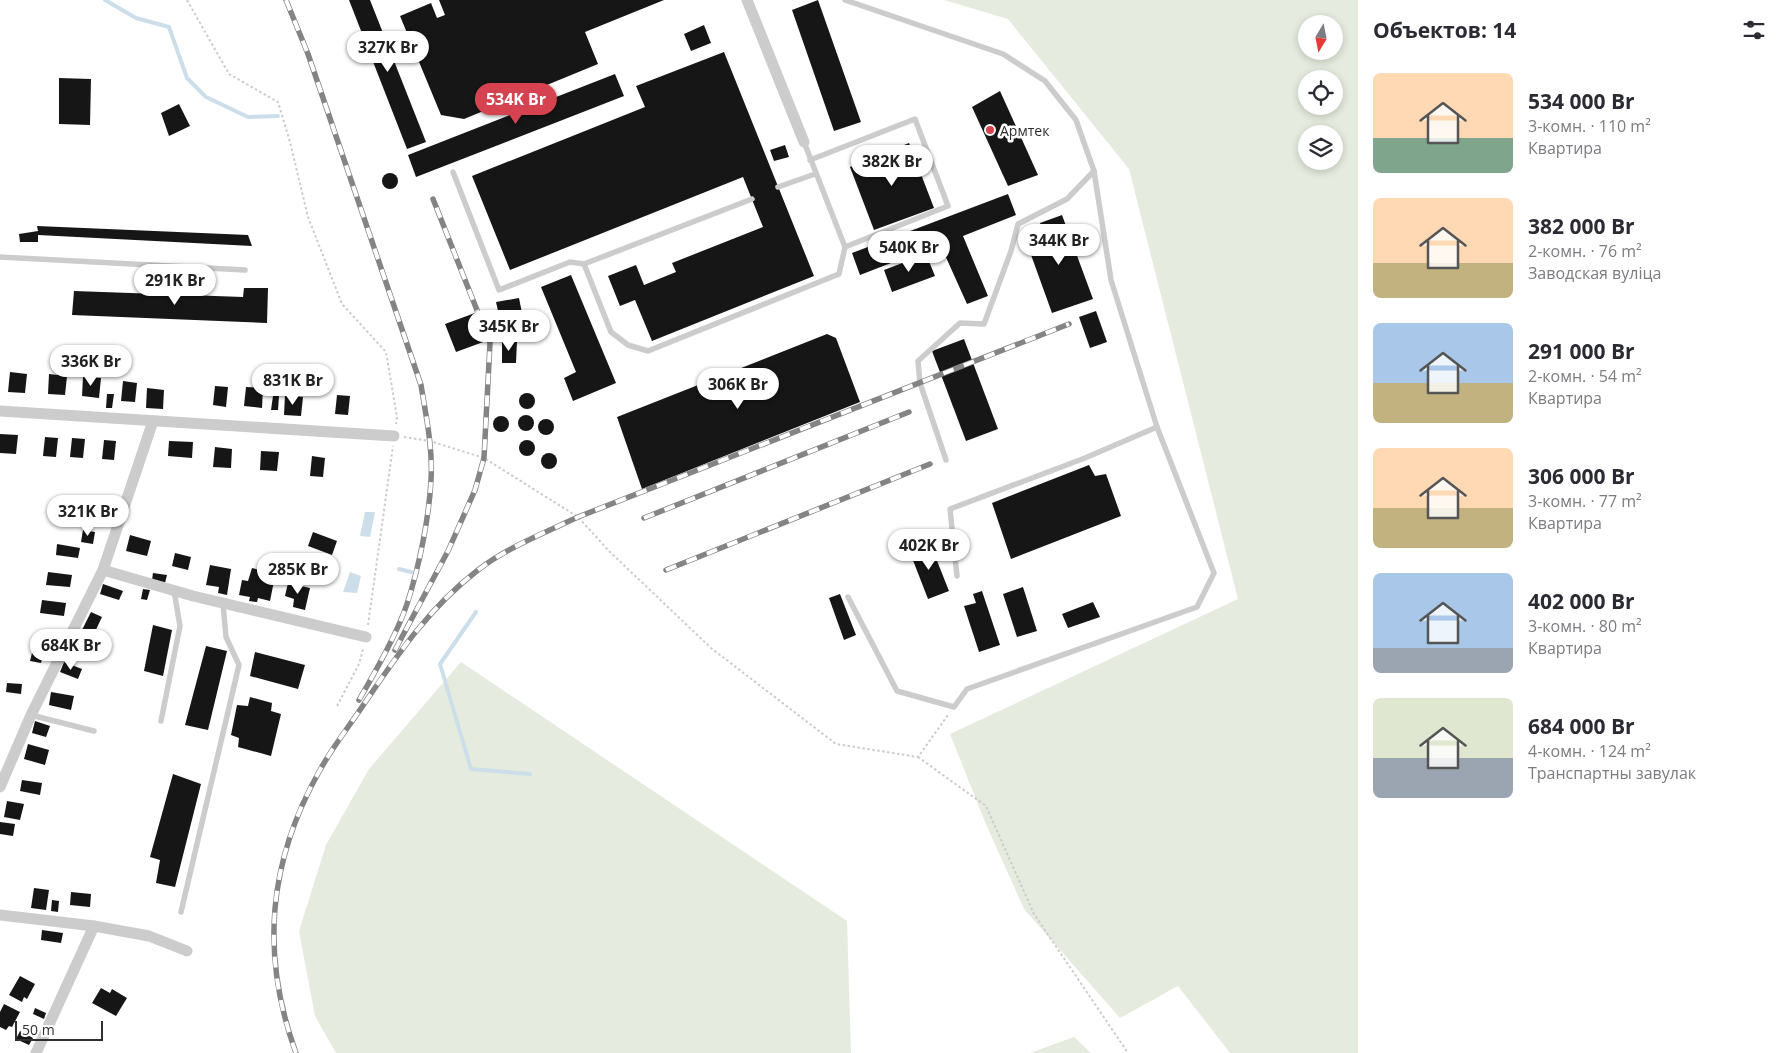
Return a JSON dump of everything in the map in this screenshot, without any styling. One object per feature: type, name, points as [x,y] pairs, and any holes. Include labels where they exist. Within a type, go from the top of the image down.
[{"type":"street","points":[[747,0],[804,142]]},
{"type":"street","points":[[0,411],[394,436]]},
{"type":"street","points":[[0,787],[31,715],[103,570],[153,420]]},
{"type":"street","points":[[103,570],[223,604],[366,637]]},
{"type":"street","points":[[0,915],[94,926],[149,936],[187,951]]},
{"type":"street","points":[[36,1053],[94,926]]},
{"type":"lane","points":[[845,0],[1003,54],[1046,81],[1076,120],[1094,171],[1111,280],[1157,426],[1214,573],[1197,606],[967,689],[954,707],[897,691],[848,597]]},
{"type":"lane","points":[[810,160],[915,119],[948,206],[845,247]]},
{"type":"lane","points":[[584,264],[611,332],[628,345],[648,351],[839,274],[845,247],[804,142]]},
{"type":"lane","points":[[946,460],[920,382],[918,361],[960,323],[984,324],[1011,251],[1018,224],[1067,199],[1094,171]]},
{"type":"lane","points":[[453,172],[499,290],[570,262],[584,264],[752,198]]},
{"type":"lane","points":[[778,187],[815,174]]},
{"type":"lane","points":[[0,257],[245,270]]},
{"type":"lane","points":[[957,576],[950,509],[1085,458],[1157,426]]},
{"type":"lane","points":[[161,721],[180,626],[174,590]]},
{"type":"lane","points":[[181,912],[239,665],[226,637],[223,604]]},
{"type":"lane","points":[[31,715],[94,731]]},
{"type":"path","points":[[188,0],[229,74],[278,102],[290,142],[308,217],[342,304],[386,352],[397,417],[366,637],[359,664],[337,706]]},
{"type":"path","points":[[394,436],[430,440],[484,458],[578,517],[610,551],[711,648],[836,744],[918,757],[986,806],[1034,914],[1128,1053]]},
{"type":"path","points":[[918,757],[954,707]]},
{"type":"shaded area","points":[[944,0],[1358,0],[1358,1053],[1230,1053],[1178,986],[1120,1018],[1024,909],[985,822],[950,734],[1238,599],[1129,169],[1008,19]]},
{"type":"shaded area","points":[[461,662],[847,921],[851,1053],[336,1053],[315,1016],[299,931],[326,845],[369,769]]},
{"type":"shaded area","points":[[1074,1037],[1091,1053],[1030,1053]]},
{"type":"water","points":[[365,512],[375,512],[370,537],[360,536]]},
{"type":"water","points":[[350,572],[361,576],[357,593],[343,592]]},
{"type":"building","points":[[349,0],[370,0],[426,142],[407,149]]},
{"type":"building","points":[[439,0],[664,0],[585,32],[598,64],[464,119],[441,115],[400,16],[431,3],[437,18],[445,15]]},
{"type":"building","points":[[818,0],[861,122],[834,131],[792,10]]},
{"type":"building","points":[[704,25],[711,43],[691,51],[684,34]]},
{"type":"building","points":[[724,52],[814,276],[652,341],[635,300],[620,306],[608,276],[636,265],[644,285],[676,272],[672,263],[763,227],[743,177],[510,270],[472,176],[645,107],[636,86]]},
{"type":"building","points":[[615,74],[624,96],[416,177],[408,155]]},
{"type":"building","points":[[59,78],[91,79],[90,125],[59,124]]},
{"type":"building","points":[[1000,91],[1038,175],[1008,186],[972,107]]},
{"type":"building","points":[[179,104],[190,126],[169,136],[161,113]]},
{"type":"building","points":[[909,143],[934,208],[874,230],[850,167]]},
{"type":"building","points":[[785,145],[789,157],[774,161],[770,150]]},
{"type":"building","points":[[387,173],[393,173],[398,178],[396,187],[387,189],[382,184],[382,178]]},
{"type":"building","points":[[1008,194],[1016,215],[963,236],[988,296],[967,304],[940,244],[860,275],[852,253]]},
{"type":"building","points":[[1062,215],[1093,299],[1052,313],[1026,241],[1044,234],[1040,223]]},
{"type":"building","points":[[37,226],[248,235],[252,246],[38,235],[38,242],[20,242],[19,234],[38,231]]},
{"type":"building","points":[[926,254],[935,276],[892,292],[884,270]]},
{"type":"building","points":[[571,275],[616,383],[573,401],[564,378],[576,372],[541,287]]},
{"type":"building","points":[[244,288],[268,288],[267,323],[72,315],[74,291],[243,297]]},
{"type":"building","points":[[519,298],[526,333],[504,337],[496,302]]},
{"type":"building","points":[[1096,311],[1107,342],[1090,348],[1079,317]]},
{"type":"building","points":[[475,313],[486,341],[456,352],[445,324]]},
{"type":"building","points":[[827,334],[836,338],[860,402],[642,489],[617,417]]},
{"type":"building","points":[[964,339],[998,429],[966,441],[932,351]]},
{"type":"building","points":[[502,341],[517,341],[516,363],[502,363]]},
{"type":"building","points":[[10,372],[27,374],[25,393],[8,392]]},
{"type":"building","points":[[49,374],[67,376],[65,395],[48,394]]},
{"type":"building","points":[[83,377],[101,378],[99,398],[82,396]]},
{"type":"building","points":[[123,381],[137,383],[135,402],[121,401]]},
{"type":"building","points":[[215,386],[228,387],[226,407],[213,405]]},
{"type":"building","points":[[246,387],[263,388],[262,408],[244,406]]},
{"type":"building","points":[[147,388],[164,390],[163,409],[146,408]]},
{"type":"building","points":[[524,393],[530,393],[535,398],[533,407],[524,409],[519,404],[519,398]]},
{"type":"building","points":[[107,394],[114,394],[112,408],[106,408]]},
{"type":"building","points":[[285,395],[303,397],[301,416],[284,415]]},
{"type":"building","points":[[337,395],[350,396],[348,415],[335,414]]},
{"type":"building","points":[[273,396],[279,396],[278,410],[271,410]]},
{"type":"building","points":[[523,415],[529,415],[534,420],[532,429],[523,431],[518,426],[518,420]]},
{"type":"building","points":[[498,416],[504,416],[509,421],[507,430],[498,432],[493,427],[493,421]]},
{"type":"building","points":[[543,419],[549,419],[554,424],[552,433],[543,435],[538,430],[538,424]]},
{"type":"building","points":[[0,434],[18,435],[16,454],[0,453]]},
{"type":"building","points":[[45,437],[58,438],[56,457],[43,456]]},
{"type":"building","points":[[72,438],[85,439],[83,458],[70,457]]},
{"type":"building","points":[[104,440],[116,441],[114,460],[102,459]]},
{"type":"building","points":[[524,440],[530,440],[535,445],[533,454],[524,456],[519,451],[519,445]]},
{"type":"building","points":[[169,441],[193,442],[192,458],[168,456]]},
{"type":"building","points":[[215,447],[232,449],[231,468],[213,467]]},
{"type":"building","points":[[261,451],[279,452],[277,471],[260,470]]},
{"type":"building","points":[[546,453],[552,453],[557,458],[555,467],[546,469],[541,464],[541,458]]},
{"type":"building","points":[[312,456],[325,458],[323,477],[310,476]]},
{"type":"building","points":[[1089,465],[1095,476],[1106,474],[1121,516],[1011,559],[992,503]]},
{"type":"building","points":[[83,530],[95,532],[93,544],[81,542]]},
{"type":"building","points":[[313,532],[337,541],[332,555],[308,546]]},
{"type":"building","points":[[130,535],[151,541],[147,556],[126,551]]},
{"type":"building","points":[[930,543],[949,591],[928,599],[909,550]]},
{"type":"building","points":[[57,544],[80,548],[78,558],[56,555]]},
{"type":"building","points":[[175,553],[191,557],[188,570],[172,566]]},
{"type":"building","points":[[210,565],[231,569],[227,595],[218,593],[219,587],[206,585]]},
{"type":"building","points":[[252,568],[268,572],[266,579],[274,581],[270,601],[258,598],[257,602],[249,601],[250,597],[239,595],[242,580],[248,581]]},
{"type":"building","points":[[48,572],[72,575],[70,587],[46,585]]},
{"type":"building","points":[[153,573],[167,575],[165,583],[152,580]]},
{"type":"building","points":[[288,583],[310,588],[305,610],[293,607],[294,599],[285,596]]},
{"type":"building","points":[[103,584],[123,591],[119,600],[100,594]]},
{"type":"building","points":[[1023,587],[1037,631],[1017,637],[1003,594]]},
{"type":"building","points":[[143,589],[150,590],[147,600],[141,599]]},
{"type":"building","points":[[982,591],[1000,645],[979,652],[964,606],[976,603],[973,594]]},
{"type":"building","points":[[840,594],[856,635],[844,640],[829,598]]},
{"type":"building","points":[[42,600],[66,603],[64,616],[40,613]]},
{"type":"building","points":[[1093,602],[1100,617],[1068,628],[1062,614]]},
{"type":"building","points":[[91,612],[102,617],[93,636],[82,630]]},
{"type":"building","points":[[153,625],[172,630],[163,676],[144,671]]},
{"type":"building","points":[[34,645],[45,648],[41,663],[30,661]]},
{"type":"building","points":[[206,646],[227,651],[208,730],[185,725]]},
{"type":"building","points":[[255,652],[305,665],[298,689],[250,676]]},
{"type":"building","points":[[64,662],[82,669],[78,679],[60,672]]},
{"type":"building","points":[[7,683],[22,684],[21,694],[6,692]]},
{"type":"building","points":[[51,692],[74,696],[71,710],[49,705]]},
{"type":"building","points":[[250,697],[272,703],[271,711],[281,714],[271,756],[238,747],[239,738],[231,735],[237,705],[248,706]]},
{"type":"building","points":[[35,721],[50,726],[46,737],[32,733]]},
{"type":"building","points":[[28,744],[49,750],[45,765],[24,759]]},
{"type":"building","points":[[173,774],[201,784],[175,887],[156,883],[160,860],[150,857]]},
{"type":"building","points":[[22,780],[42,783],[40,795],[20,791]]},
{"type":"building","points":[[7,801],[24,804],[20,820],[4,817]]},
{"type":"building","points":[[0,822],[15,824],[13,836],[0,834]]},
{"type":"building","points":[[34,888],[49,890],[46,910],[31,908]]},
{"type":"building","points":[[71,892],[91,894],[90,907],[70,905]]},
{"type":"building","points":[[52,900],[59,901],[58,912],[51,911]]},
{"type":"building","points":[[42,930],[63,933],[61,943],[41,940]]},
{"type":"building","points":[[20,976],[35,984],[27,999],[24,997],[22,1002],[9,995]]},
{"type":"building","points":[[101,988],[110,993],[112,989],[127,998],[116,1016],[92,1003]]},
{"type":"building","points":[[4,1004],[20,1012],[12,1027],[9,1026],[6,1030],[0,1027],[0,1012]]},
{"type":"building","points":[[35,1008],[46,1013],[44,1019],[33,1014]]},
{"type":"building","points":[[20,1031],[33,1038],[29,1045],[16,1039]]},
{"type":"waterway","points":[[105,0],[136,18],[169,27],[187,78],[206,97],[248,117],[278,116]]},
{"type":"waterway","points":[[399,569],[411,572]]},
{"type":"waterway","points":[[476,612],[440,664],[471,769],[530,774]]},
{"type":"railway","points":[[286,0],[308,54],[421,385],[430,444],[431,468],[428,511],[423,543],[411,590],[403,616],[392,640],[359,700]]},
{"type":"railway","points":[[395,650],[448,551],[475,490],[484,458],[490,343],[433,199]]},
{"type":"railway","points":[[296,1053],[277,980],[274,944],[275,909],[280,874],[289,839],[303,805],[331,752],[404,647],[445,599],[478,570],[502,554],[578,517],[1069,324]]},
{"type":"railway","points":[[644,518],[909,412]]},
{"type":"railway","points":[[666,570],[930,464]]},
{"type":"place","name":"Армтек","points":[[990,130]]}]
